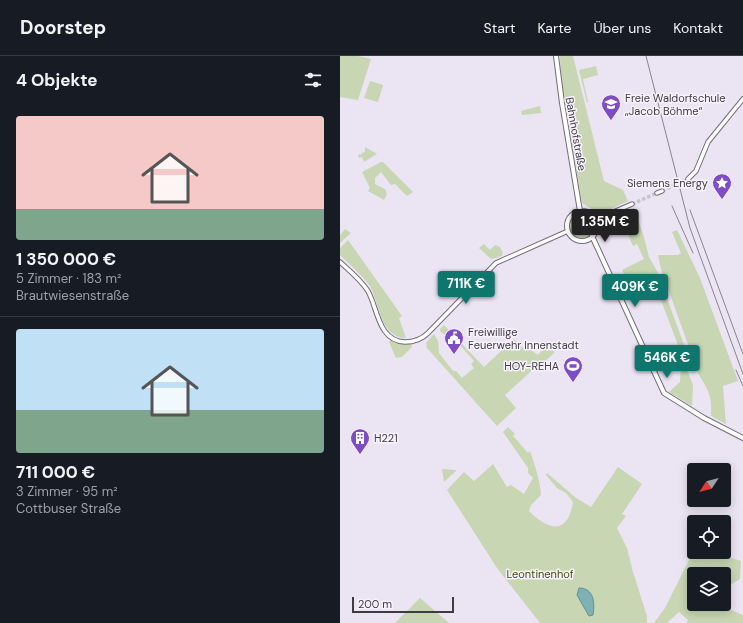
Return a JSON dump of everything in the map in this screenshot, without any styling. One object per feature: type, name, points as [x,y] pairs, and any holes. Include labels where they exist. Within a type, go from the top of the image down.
[{"type":"main road","name":"Bahnhofstraße","points":[[557,57],[562,103],[580,211]]},
{"type":"main road","points":[[580,211],[589,213],[595,220],[596,229],[592,236],[586,239],[580,240],[572,236],[568,231],[567,224],[570,217],[575,213],[580,211]]},
{"type":"main road","points":[[592,236],[664,394],[704,418],[743,438]]},
{"type":"street","points":[[688,179],[696,171],[708,142],[743,98]]},
{"type":"street","points":[[657,193],[662,191]]},
{"type":"street","points":[[595,220],[632,204]]},
{"type":"street","points":[[341,264],[367,290],[380,324],[386,334],[394,339],[405,342],[415,341],[422,338],[498,262],[568,231]]},
{"type":"green space","points":[[340,56],[358,56],[371,59],[358,100],[340,97]]},
{"type":"green space","points":[[560,56],[573,56],[604,181],[623,190],[628,201],[600,214],[582,203],[566,107],[563,98]]},
{"type":"green space","points":[[596,66],[598,75],[583,79],[587,103],[579,70]]},
{"type":"green space","points":[[370,81],[383,85],[378,102],[364,98]]},
{"type":"green space","points":[[540,106],[541,113],[522,115],[521,111]]},
{"type":"green space","points":[[365,147],[377,154],[364,162],[362,157],[359,158],[358,156],[359,154],[361,155],[365,152]]},
{"type":"green space","points":[[383,162],[413,192],[407,196],[395,184],[391,185],[381,172],[375,178],[375,184],[385,189],[387,194],[384,200],[368,191],[370,188],[362,172]]},
{"type":"green space","points":[[634,208],[649,257],[657,271],[691,364],[686,367],[693,385],[692,406],[669,392],[680,382],[682,365],[678,345],[659,295],[652,297],[646,284],[632,291],[622,270],[644,259],[637,244],[633,246],[627,232],[622,234],[612,218]]},
{"type":"green space","points":[[582,214],[587,215],[593,221],[593,231],[587,237],[582,238],[577,237],[571,231],[570,226],[571,221],[577,215]]},
{"type":"green space","points":[[345,229],[351,233],[340,243],[340,235]]},
{"type":"green space","points":[[677,230],[700,278],[738,381],[723,386],[726,424],[711,416],[709,394],[699,375],[661,269],[658,255],[678,255],[681,253],[672,232]]},
{"type":"green space","points":[[348,240],[402,316],[399,318],[406,338],[397,336],[390,332],[385,326],[370,286],[340,255],[340,248]]},
{"type":"green space","points":[[484,244],[490,250],[495,245],[500,247],[503,253],[502,256],[491,259],[479,248]]},
{"type":"green space","points":[[444,325],[484,367],[514,339],[525,350],[528,348],[538,355],[546,346],[555,352],[540,366],[538,365],[505,395],[516,408],[497,426],[426,347],[426,343],[434,334],[438,341],[439,353],[453,371],[456,371],[462,378],[474,368],[471,364],[474,361],[448,332],[447,335],[445,335],[440,331]]},
{"type":"green space","points":[[391,340],[401,344],[411,344],[412,347],[402,357],[396,358],[389,342]]},
{"type":"green space","name":"Leontinenhof","points":[[508,427],[515,434],[513,436],[528,453],[530,451],[538,478],[541,495],[531,505],[529,511],[536,518],[550,526],[562,525],[567,520],[573,502],[566,493],[557,488],[546,475],[547,473],[576,498],[591,507],[618,467],[642,484],[622,514],[626,516],[617,528],[627,548],[647,616],[647,623],[540,623],[497,568],[447,490],[464,472],[474,481],[493,464],[507,487],[511,485],[524,494],[533,478],[528,473],[528,468],[503,432]]},
{"type":"green space","points":[[442,469],[456,470],[456,471],[444,482]]},
{"type":"green space","points":[[731,558],[741,561],[740,579],[731,584],[731,567],[687,567],[687,611],[731,611],[731,610],[743,615],[743,623],[687,623],[688,620],[679,612],[667,623],[654,623],[665,608],[690,559],[731,559]]},
{"type":"green space","points":[[420,598],[449,623],[395,623]]},
{"type":"shaded area","points":[[579,588],[591,593],[594,606],[593,615],[589,616],[577,595]]},
{"type":"tunnel","points":[[662,191],[688,179]]},
{"type":"tunnel","points":[[632,204],[657,193]]},
{"type":"railway","points":[[646,56],[690,228],[743,374]]},
{"type":"railway","points":[[672,206],[693,253]]},
{"type":"railway","points":[[690,210],[743,354]]},
{"type":"railway","points":[[736,370],[743,386]]},
{"type":"place","name":"Freie Waldorfschule „Jacob Böhme“","points":[[611,121]]},
{"type":"place","name":"Siemens Energy","points":[[722,200]]},
{"type":"place","name":"Freiwillige Feuerwehr Innenstadt","points":[[454,355]]},
{"type":"place","name":"HOY-REHA","points":[[573,383]]},
{"type":"place","name":"H221","points":[[360,455]]}]
